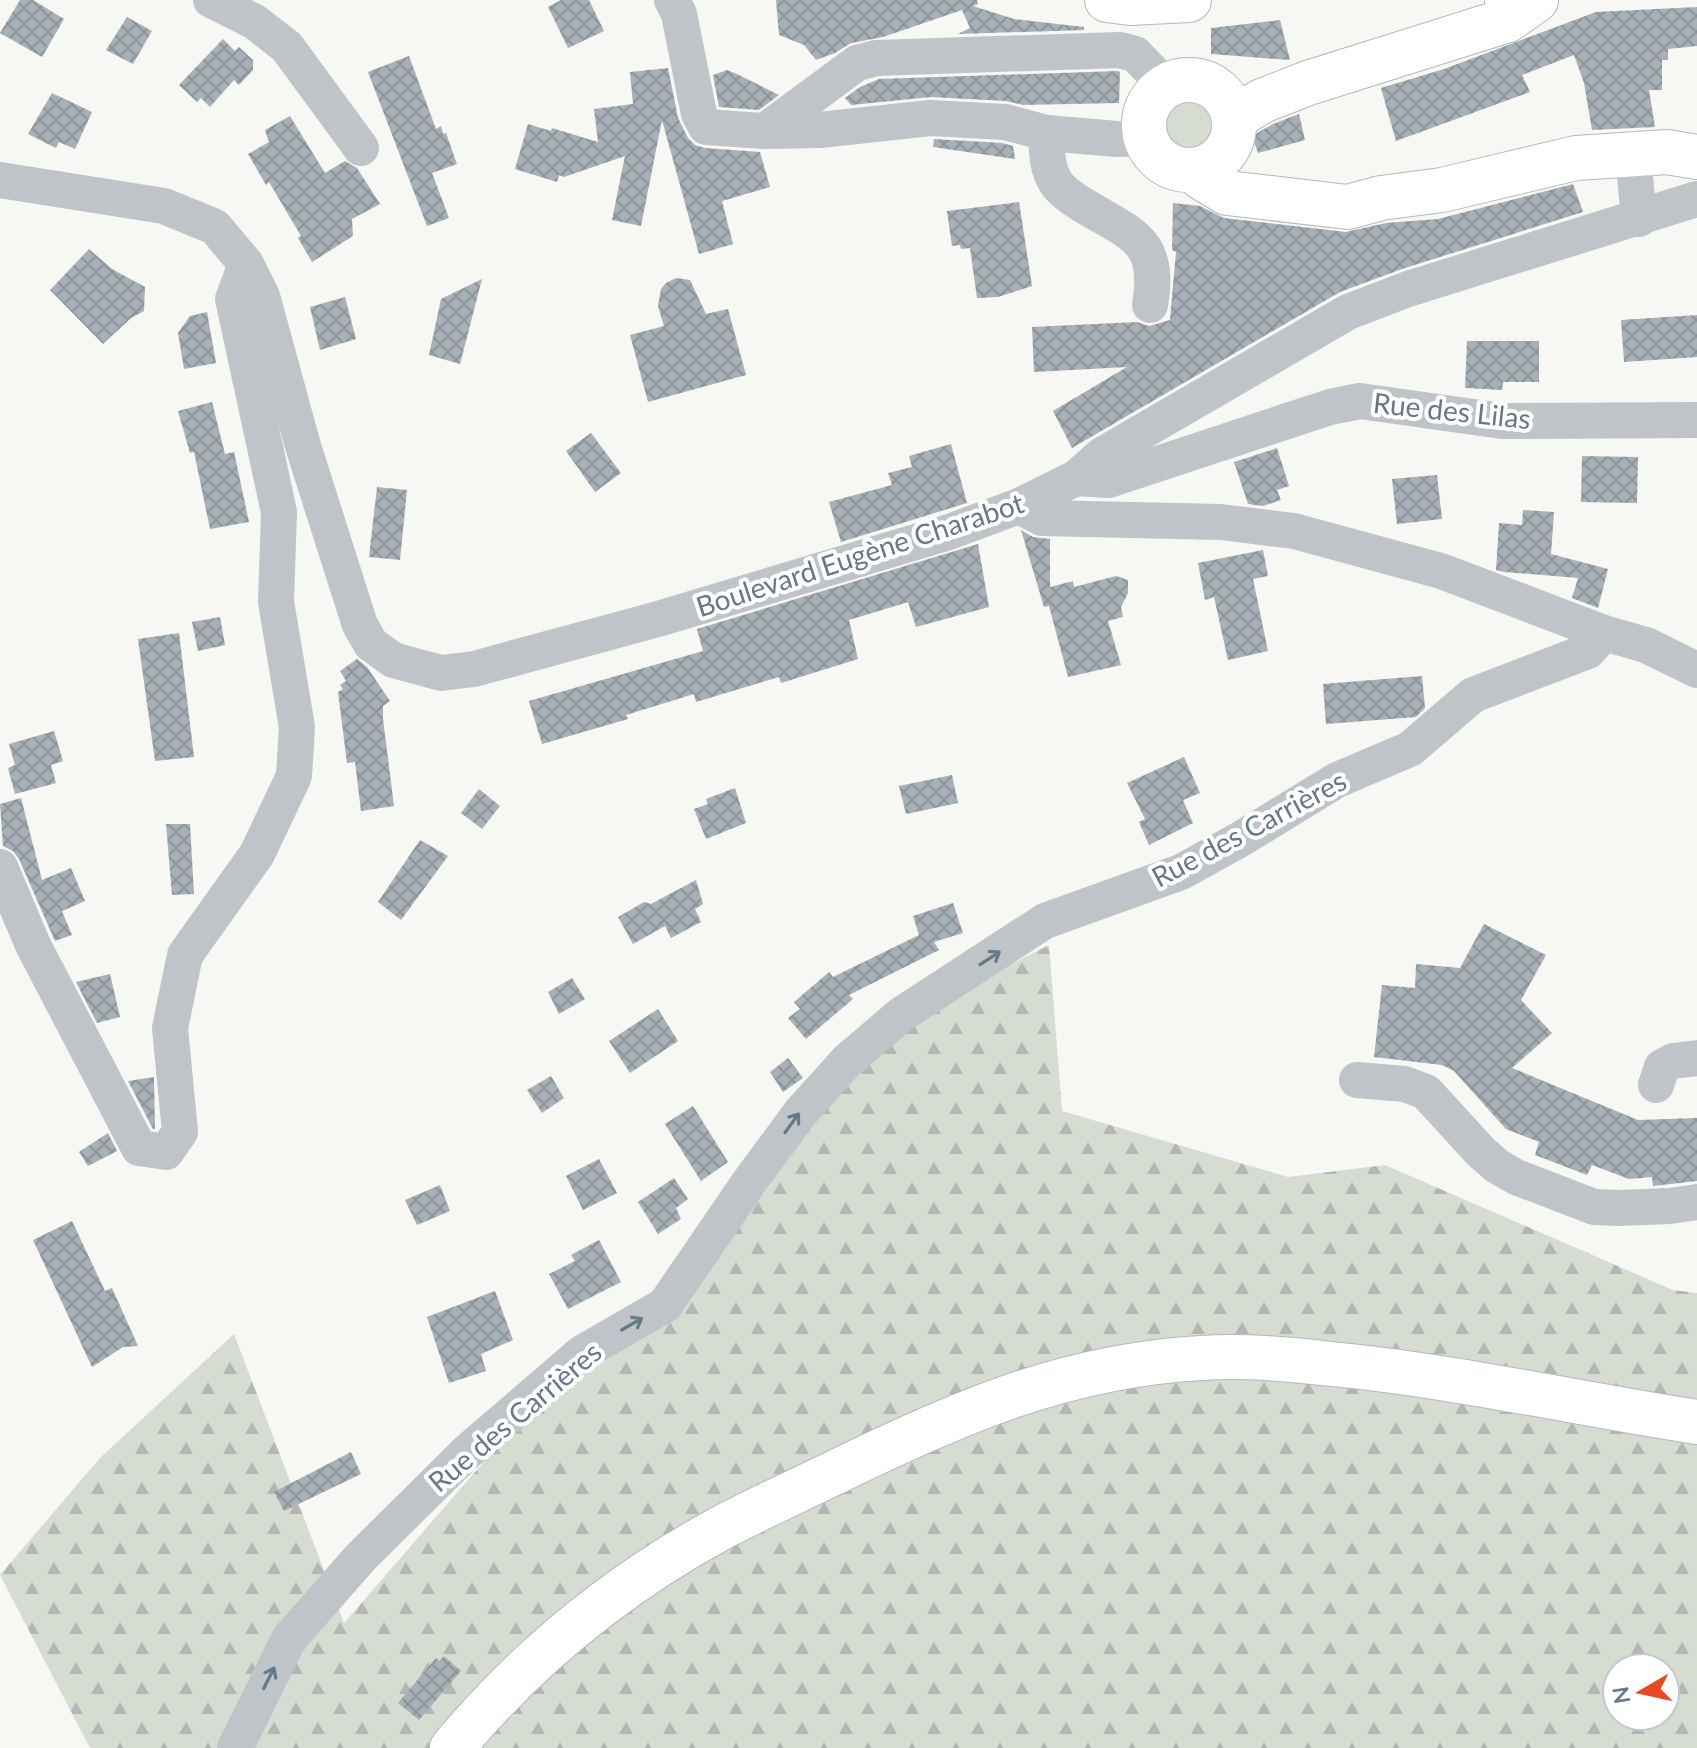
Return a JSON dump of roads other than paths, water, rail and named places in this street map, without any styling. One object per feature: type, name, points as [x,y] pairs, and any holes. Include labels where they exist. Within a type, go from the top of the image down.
[{"type":"main road","points":[[1107,0],[1130,3],[1189,0]]},
{"type":"main road","points":[[1308,83],[1234,80],[1185,84],[1155,95],[1147,107],[1143,122],[1145,138],[1158,159],[1169,166],[1194,170],[1204,168],[1221,157],[1233,129],[1262,101],[1308,83],[1493,10],[1536,0]]},
{"type":"main road","points":[[1185,84],[1224,96],[1248,165],[1268,175],[1381,198]]},
{"type":"main road","points":[[1194,170],[1227,193],[1348,207],[1381,198],[1442,190],[1576,158],[1672,155]]},
{"type":"main road","points":[[452,1748],[494,1699],[548,1648],[595,1608],[656,1566],[722,1528],[873,1454],[962,1414],[1041,1385],[1123,1367],[1203,1358],[1290,1360],[1402,1370],[1697,1422]]},
{"type":"street","points":[[211,0],[255,22],[287,47],[361,148]]},
{"type":"street","points":[[672,0],[679,14],[699,114],[706,127],[765,131],[820,130],[930,118],[1005,122],[1046,133],[1117,139],[1145,138]]},
{"type":"street","points":[[765,131],[857,63],[876,58],[1120,50],[1135,54],[1185,84]]},
{"type":"street","points":[[1046,133],[1048,165],[1056,184],[1077,201],[1139,239],[1151,258],[1154,282],[1150,305]]},
{"type":"street","points":[[1672,155],[1695,200]]},
{"type":"street","points":[[1639,219],[1672,155]]},
{"type":"street","name":"Boulevard Eugène Charabot","points":[[0,180],[164,206],[215,227],[246,264],[262,296],[303,446],[360,625],[371,644],[393,660],[441,673],[474,669],[733,597],[949,532],[1019,506],[1076,478],[1102,455],[1348,312],[1408,289],[1695,200]]},
{"type":"street","points":[[0,867],[33,945],[139,1148],[166,1152],[180,1132],[170,1028],[185,955],[257,854],[294,776],[297,727],[276,602],[279,512],[233,299],[246,264]]},
{"type":"street","name":"Rue des Lilas","points":[[1076,478],[1109,480],[1330,407],[1360,401],[1502,421],[1697,420]]},
{"type":"street","points":[[1019,506],[1042,518],[1221,522],[1294,531],[1441,571],[1604,633],[1646,645],[1697,670]]},
{"type":"street","name":"Rue des Carrières","points":[[235,1748],[289,1639],[361,1557],[467,1452],[582,1353],[665,1305],[801,1112],[847,1061],[902,1014],[1045,921],[1181,872],[1337,780],[1410,749],[1473,695],[1588,651],[1604,633]]},
{"type":"street","points":[[1656,1085],[1662,1067],[1673,1061],[1697,1058]]},
{"type":"street","points":[[1357,1080],[1405,1084],[1426,1092],[1497,1166],[1516,1177],[1594,1207],[1670,1206],[1697,1202]]}]
